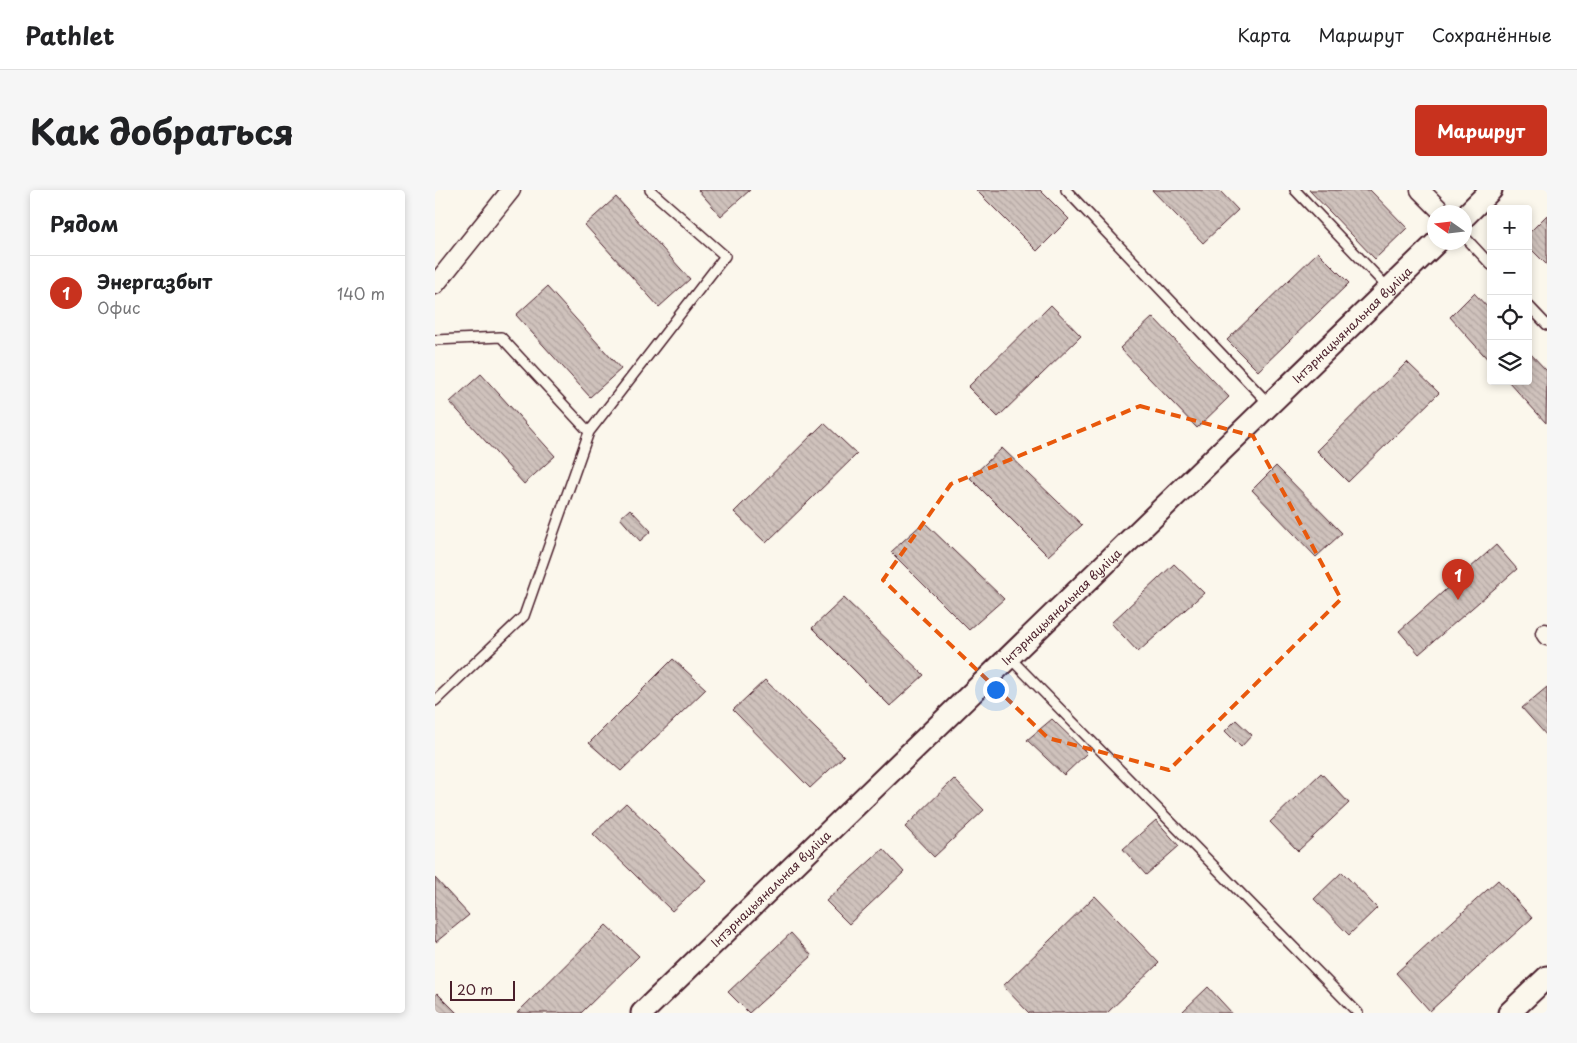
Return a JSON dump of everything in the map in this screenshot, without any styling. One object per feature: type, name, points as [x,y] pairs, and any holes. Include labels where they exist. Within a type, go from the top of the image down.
[{"type":"street","points":[[435,285],[511,190]]},
{"type":"street","points":[[1420,190],[1435,205]]},
{"type":"street","points":[[1472,209],[1491,190]]},
{"type":"street","name":"Інтэрнацыянальная вуліца","points":[[641,1013],[1429,250]]},
{"type":"street","points":[[1509,1013],[1547,977]]},
{"type":"lane","points":[[435,701],[524,616],[589,432],[725,256],[650,190]]},
{"type":"lane","points":[[1066,190],[1270,405]]},
{"type":"lane","points":[[1295,190],[1390,290]]},
{"type":"lane","points":[[1472,245],[1487,261]]},
{"type":"lane","points":[[1532,309],[1547,325]]},
{"type":"lane","points":[[435,340],[501,337],[589,432]]},
{"type":"lane","points":[[1008,656],[1358,1013]]},
{"type":"highlighted area","points":[[1140,406],[1253,436],[1341,599],[1169,770],[1048,738],[883,580],[951,484]]},
{"type":"building","points":[[698,190],[750,190],[721,216]]},
{"type":"building","points":[[976,190],[1040,190],[1069,219],[1037,251]]},
{"type":"building","points":[[1152,190],[1219,190],[1238,210],[1203,243]]},
{"type":"building","points":[[1309,190],[1370,190],[1407,228],[1375,259]]},
{"type":"building","points":[[616,197],[690,279],[659,307],[585,225]]},
{"type":"building","points":[[1547,215],[1547,265],[1532,250],[1532,230]]},
{"type":"building","points":[[1318,252],[1349,283],[1258,371],[1227,340]]},
{"type":"building","points":[[547,287],[621,369],[590,397],[516,315]]},
{"type":"building","points":[[1474,293],[1487,307],[1487,359],[1450,317]]},
{"type":"building","points":[[1051,305],[1081,336],[998,417],[968,387]]},
{"type":"building","points":[[1153,317],[1229,397],[1197,428],[1120,348]]},
{"type":"building","points":[[1532,355],[1547,371],[1546,423],[1512,385],[1532,385]]},
{"type":"building","points":[[1407,362],[1439,393],[1348,482],[1317,451]]},
{"type":"building","points":[[481,374],[555,456],[524,484],[450,402]]},
{"type":"building","points":[[824,423],[857,454],[766,543],[734,512]]},
{"type":"building","points":[[1002,448],[1082,525],[1048,556],[970,478]]},
{"type":"building","points":[[1276,466],[1342,533],[1316,557],[1252,490]]},
{"type":"building","points":[[630,509],[651,531],[640,541],[620,518]]},
{"type":"building","points":[[924,522],[1004,599],[969,630],[891,552]]},
{"type":"building","points":[[1496,545],[1517,569],[1419,654],[1399,631]]},
{"type":"building","points":[[1174,564],[1204,593],[1138,652],[1111,623]]},
{"type":"building","points":[[844,598],[924,675],[890,706],[812,628]]},
{"type":"building","points":[[673,659],[706,689],[621,771],[589,743]]},
{"type":"building","points":[[765,680],[844,756],[810,788],[733,710]]},
{"type":"building","points":[[1547,687],[1547,736],[1522,708]]},
{"type":"building","points":[[1052,719],[1087,753],[1064,775],[1027,740]]},
{"type":"building","points":[[1236,720],[1252,735],[1241,747],[1225,731]]},
{"type":"building","points":[[1321,773],[1349,803],[1298,851],[1270,822]]},
{"type":"building","points":[[954,779],[984,810],[934,857],[905,827]]},
{"type":"building","points":[[626,803],[706,880],[672,911],[593,834]]},
{"type":"building","points":[[1156,820],[1179,846],[1146,875],[1123,849]]},
{"type":"building","points":[[883,849],[904,872],[849,924],[826,901]]},
{"type":"building","points":[[1342,872],[1377,908],[1349,935],[1314,899]]},
{"type":"building","points":[[435,878],[469,915],[436,942],[435,940]]},
{"type":"building","points":[[1498,880],[1532,918],[1430,1011],[1396,973]]},
{"type":"building","points":[[1095,896],[1159,963],[1107,1013],[1029,1013],[1003,986]]},
{"type":"building","points":[[606,925],[639,956],[581,1013],[517,1013]]},
{"type":"building","points":[[791,933],[812,956],[749,1013],[728,992]]},
{"type":"building","points":[[1208,987],[1232,1013],[1185,1013],[1183,1011]]},
{"type":"building","points":[[437,993],[457,1013],[435,1013],[435,995]]},
{"type":"place","name":"Энергазбыт","points":[[1458,600]]}]
